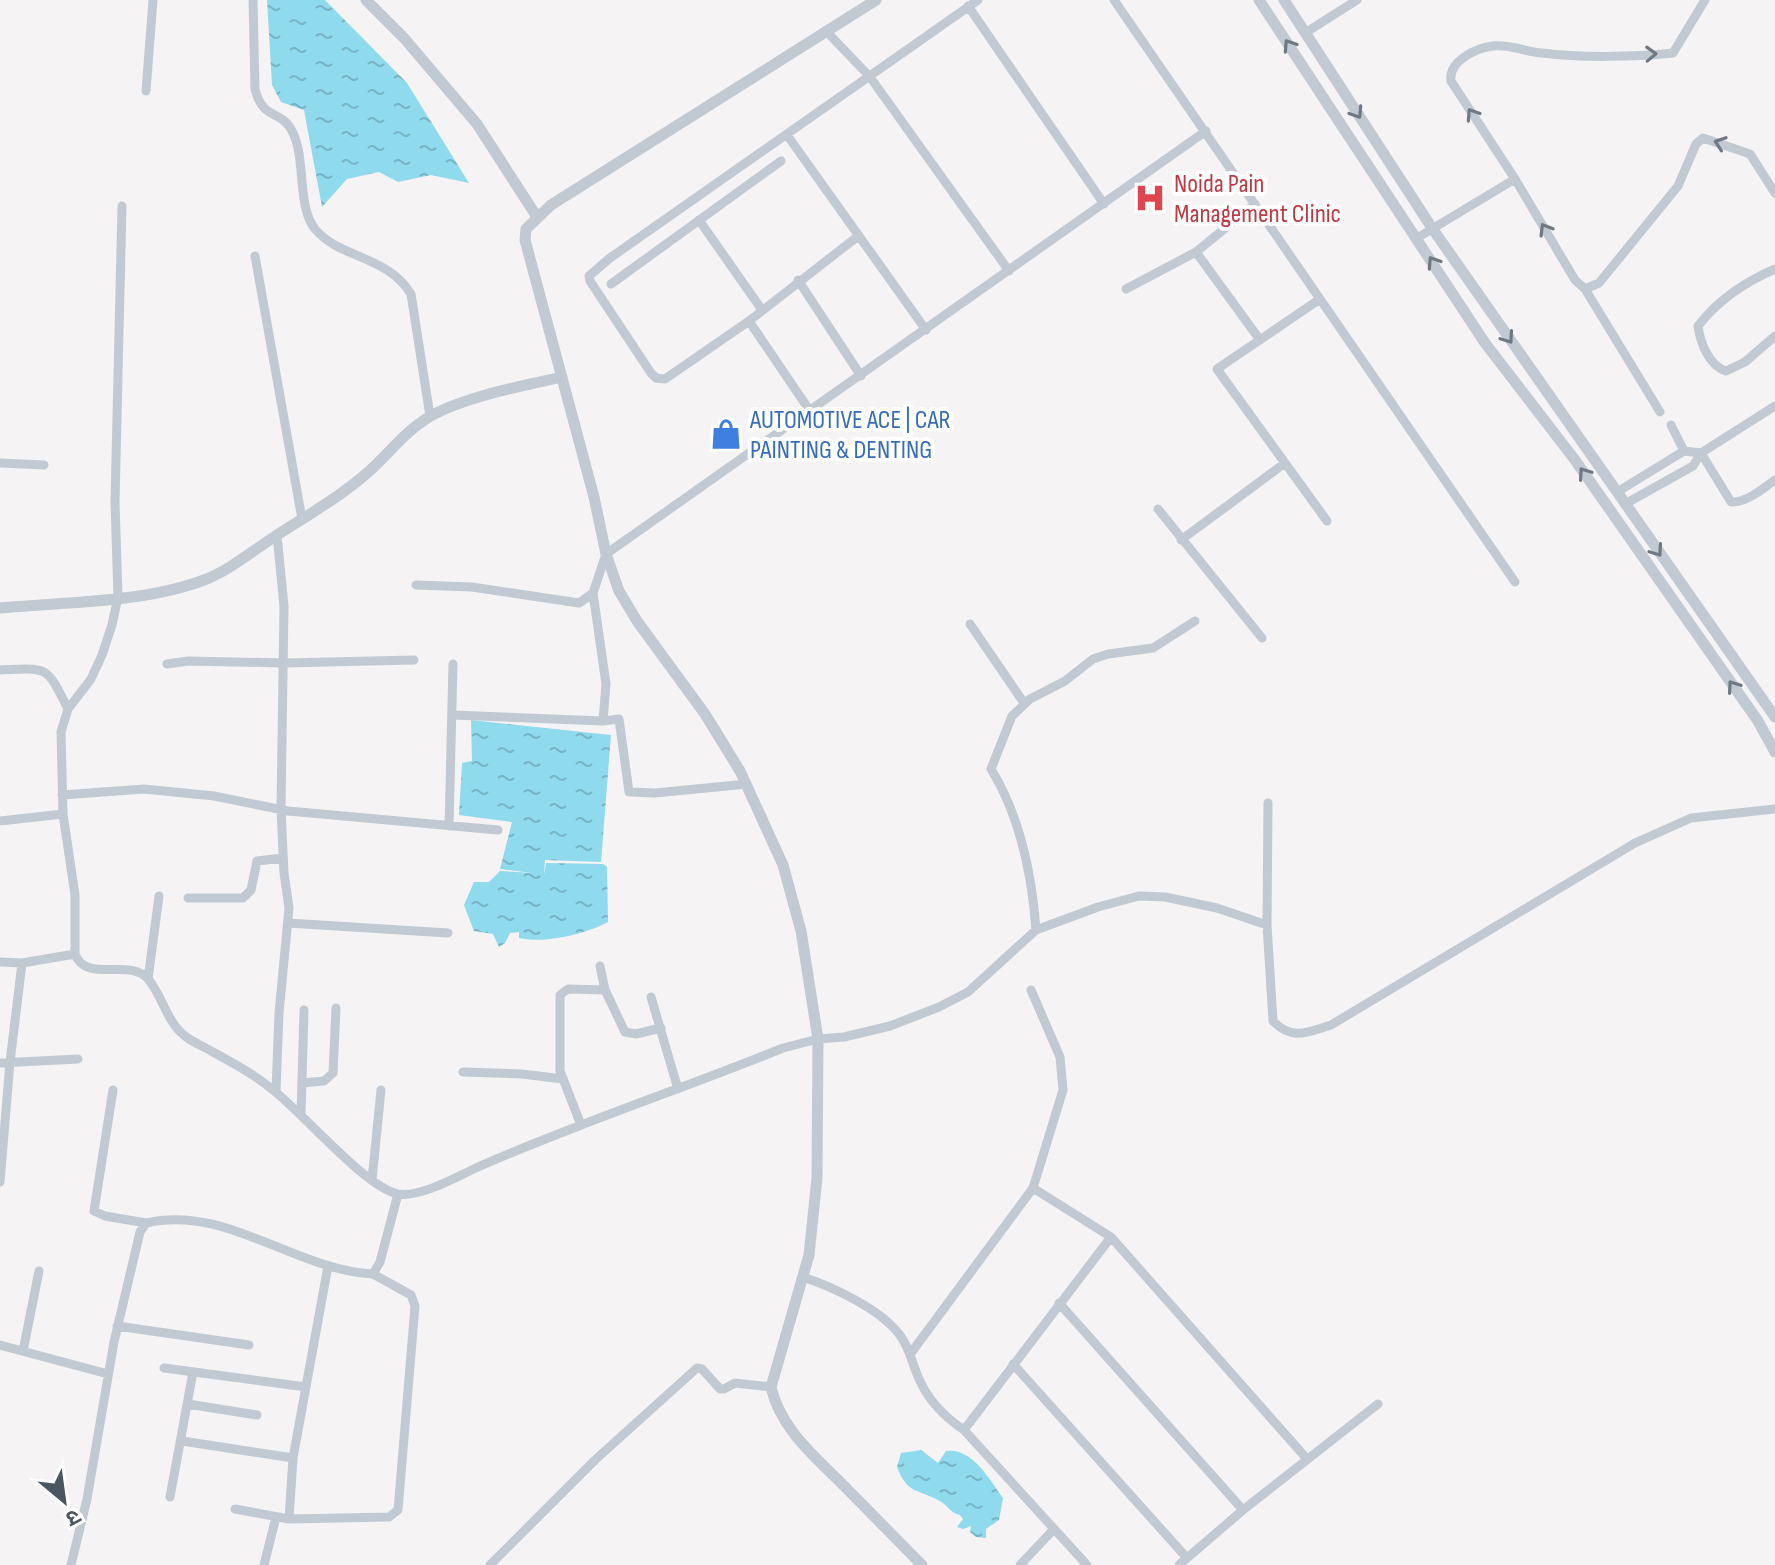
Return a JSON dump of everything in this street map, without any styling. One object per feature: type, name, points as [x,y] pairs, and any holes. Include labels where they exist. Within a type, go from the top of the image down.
[{"type":"street","points":[[146,91],[153,0]]},
{"type":"street","points":[[253,0],[255,89],[259,103],[267,113],[283,120],[293,130],[309,219],[316,230],[329,240],[389,270],[402,280],[411,294],[430,416]]},
{"type":"street","points":[[366,0],[404,38],[477,124],[537,217]]},
{"type":"street","points":[[876,0],[551,205],[526,229],[525,240],[606,554],[619,591],[627,607],[705,714],[747,784],[772,837],[792,894],[806,958],[818,1039],[818,1170],[809,1255],[771,1387],[782,1418],[800,1442],[922,1565]]},
{"type":"street","points":[[857,237],[749,321],[665,379],[656,378],[589,276],[978,0]]},
{"type":"street","points":[[1114,0],[1515,582]]},
{"type":"street","points":[[1259,0],[1485,343],[1575,460],[1758,721],[1775,752]]},
{"type":"street","points":[[1284,0],[1432,228],[1775,717]]},
{"type":"street","points":[[1305,33],[1357,0]]},
{"type":"street","points":[[1660,412],[1451,81],[1450,72],[1456,62],[1490,46],[1516,46],[1544,54],[1673,53],[1705,0]]},
{"type":"street","points":[[968,6],[1104,204]]},
{"type":"street","points":[[827,32],[870,77],[1009,271]]},
{"type":"street","points":[[603,721],[606,684],[593,593],[606,554],[1206,131]]},
{"type":"street","points":[[787,135],[926,330]]},
{"type":"street","points":[[1585,289],[1599,283],[1678,186],[1696,144],[1703,138],[1750,154],[1775,193]]},
{"type":"street","points":[[611,284],[781,161]]},
{"type":"street","points":[[1417,238],[1515,179]]},
{"type":"street","points":[[1126,289],[1196,252],[1255,204]]},
{"type":"street","points":[[122,206],[115,502],[118,597],[102,655],[91,679],[68,709],[61,732],[63,814],[75,895],[75,954],[78,963],[86,968],[139,972],[148,979],[173,1023],[185,1037],[249,1072],[276,1091],[372,1180],[398,1194],[424,1191],[581,1125],[783,1048],[890,1026],[968,992],[1036,930],[1098,907],[1139,896],[1165,897],[1217,908],[1267,925]]},
{"type":"street","points":[[685,206],[762,310]]},
{"type":"street","points":[[1196,252],[1260,340]]},
{"type":"street","points":[[255,256],[302,519]]},
{"type":"street","points":[[1775,269],[1731,293],[1698,326],[1699,337],[1714,365],[1726,371],[1745,362],[1775,336]]},
{"type":"street","points":[[798,280],[861,376]]},
{"type":"street","points":[[1320,299],[1217,369],[1327,521]]},
{"type":"street","points":[[749,321],[810,411]]},
{"type":"street","points":[[0,608],[170,590],[205,580],[366,474],[430,416],[511,389],[562,377]]},
{"type":"street","points":[[1625,504],[1693,466],[1701,453],[1775,406]]},
{"type":"street","points":[[1671,425],[1684,451]]},
{"type":"street","points":[[1617,492],[1684,451],[1701,453]]},
{"type":"street","points":[[1701,453],[1731,502],[1745,499],[1775,480]]},
{"type":"street","points":[[0,463],[44,465]]},
{"type":"street","points":[[1181,540],[1285,463]]},
{"type":"street","points":[[1158,509],[1262,638]]},
{"type":"street","points":[[276,1091],[279,1013],[289,908],[281,809],[285,663],[284,606],[277,535]]},
{"type":"street","points":[[416,585],[472,587],[579,603],[593,593]]},
{"type":"street","points":[[1036,930],[1033,888],[1018,833],[1004,790],[991,769],[1012,716],[1024,703],[1065,681],[1093,659],[1153,648],[1195,621]]},
{"type":"street","points":[[970,624],[1024,703]]},
{"type":"street","points":[[167,664],[188,661],[285,663],[414,660]]},
{"type":"street","points":[[449,826],[453,664]]},
{"type":"street","points":[[0,670],[40,669],[47,672],[68,709]]},
{"type":"street","points":[[453,715],[619,719],[629,792],[655,793],[747,784]]},
{"type":"street","points":[[62,795],[144,789],[214,796],[281,809],[498,830]]},
{"type":"street","points":[[1268,803],[1267,925],[1273,1021],[1283,1031],[1302,1034],[1331,1025],[1635,843],[1691,818],[1775,809]]},
{"type":"street","points":[[0,821],[63,814]]},
{"type":"street","points":[[188,898],[243,898],[251,890],[257,861],[283,858]]},
{"type":"street","points":[[148,979],[159,896]]},
{"type":"street","points":[[288,923],[448,933]]},
{"type":"street","points":[[0,962],[22,963],[75,954]]},
{"type":"street","points":[[0,1182],[5,1062],[22,963]]},
{"type":"street","points":[[600,966],[605,990],[625,1032],[636,1034],[661,1028]]},
{"type":"street","points":[[581,1125],[559,1062],[560,995],[568,989],[605,990]]},
{"type":"street","points":[[911,1353],[1033,1188],[1063,1090],[1060,1057],[1031,990]]},
{"type":"street","points":[[651,997],[678,1089]]},
{"type":"street","points":[[302,1083],[324,1081],[333,1073],[336,1008]]},
{"type":"street","points":[[301,1115],[304,1010]]},
{"type":"street","points":[[5,1062],[78,1059]]},
{"type":"street","points":[[463,1072],[563,1079]]},
{"type":"street","points":[[113,1090],[94,1211],[146,1223],[162,1219],[221,1227],[328,1266],[373,1274],[404,1290],[414,1300],[398,1510],[389,1517],[289,1519],[235,1509]]},
{"type":"street","points":[[372,1180],[381,1090]]},
{"type":"street","points":[[1033,1188],[1111,1237],[1307,1459]]},
{"type":"street","points":[[373,1274],[380,1262],[398,1194]]},
{"type":"street","points":[[71,1565],[87,1499],[117,1326],[140,1232],[146,1223]]},
{"type":"street","points":[[964,1430],[1111,1237]]},
{"type":"street","points":[[289,1519],[293,1458],[328,1266]]},
{"type":"street","points":[[23,1351],[39,1271]]},
{"type":"street","points":[[803,1277],[828,1285],[878,1315],[898,1332],[911,1353],[921,1384],[933,1402],[949,1420],[964,1430],[1087,1565]]},
{"type":"street","points":[[1059,1303],[1243,1510]]},
{"type":"street","points":[[117,1326],[249,1345]]},
{"type":"street","points":[[0,1345],[108,1374]]},
{"type":"street","points":[[1013,1364],[1183,1562],[1243,1510],[1378,1404]]},
{"type":"street","points":[[164,1368],[306,1387]]},
{"type":"street","points":[[490,1565],[595,1460],[697,1368],[702,1369],[720,1389],[735,1383],[771,1387]]},
{"type":"street","points":[[170,1497],[193,1372]]},
{"type":"street","points":[[188,1404],[257,1415]]},
{"type":"street","points":[[182,1441],[293,1458]]},
{"type":"street","points":[[264,1565],[276,1517]]},
{"type":"street","points":[[1020,1565],[1054,1529]]},
{"type":"water","points":[[267,0],[325,0],[407,83],[469,183],[431,175],[398,182],[379,172],[347,179],[322,207],[304,110],[281,102],[272,85]]},
{"type":"water","points":[[471,720],[611,735],[601,862],[545,860],[544,875],[546,863],[603,864],[607,867],[608,922],[577,934],[552,939],[529,940],[519,938],[519,932],[510,933],[499,947],[493,934],[474,931],[464,905],[474,882],[489,882],[500,871],[533,873],[500,869],[512,822],[459,815],[462,763],[472,761]]},
{"type":"water","points":[[921,1450],[938,1463],[946,1451],[964,1454],[992,1482],[1003,1498],[999,1520],[986,1529],[986,1538],[976,1537],[970,1532],[971,1526],[963,1529],[957,1527],[963,1519],[960,1515],[905,1482],[897,1467],[901,1453]]},
{"type":"place","name":"Noida Pain Management Clinic","points":[[1150,198]]},
{"type":"place","name":"AUTOMOTIVE ACE | CAR PAINTING & DENTING","points":[[726,434]]}]
